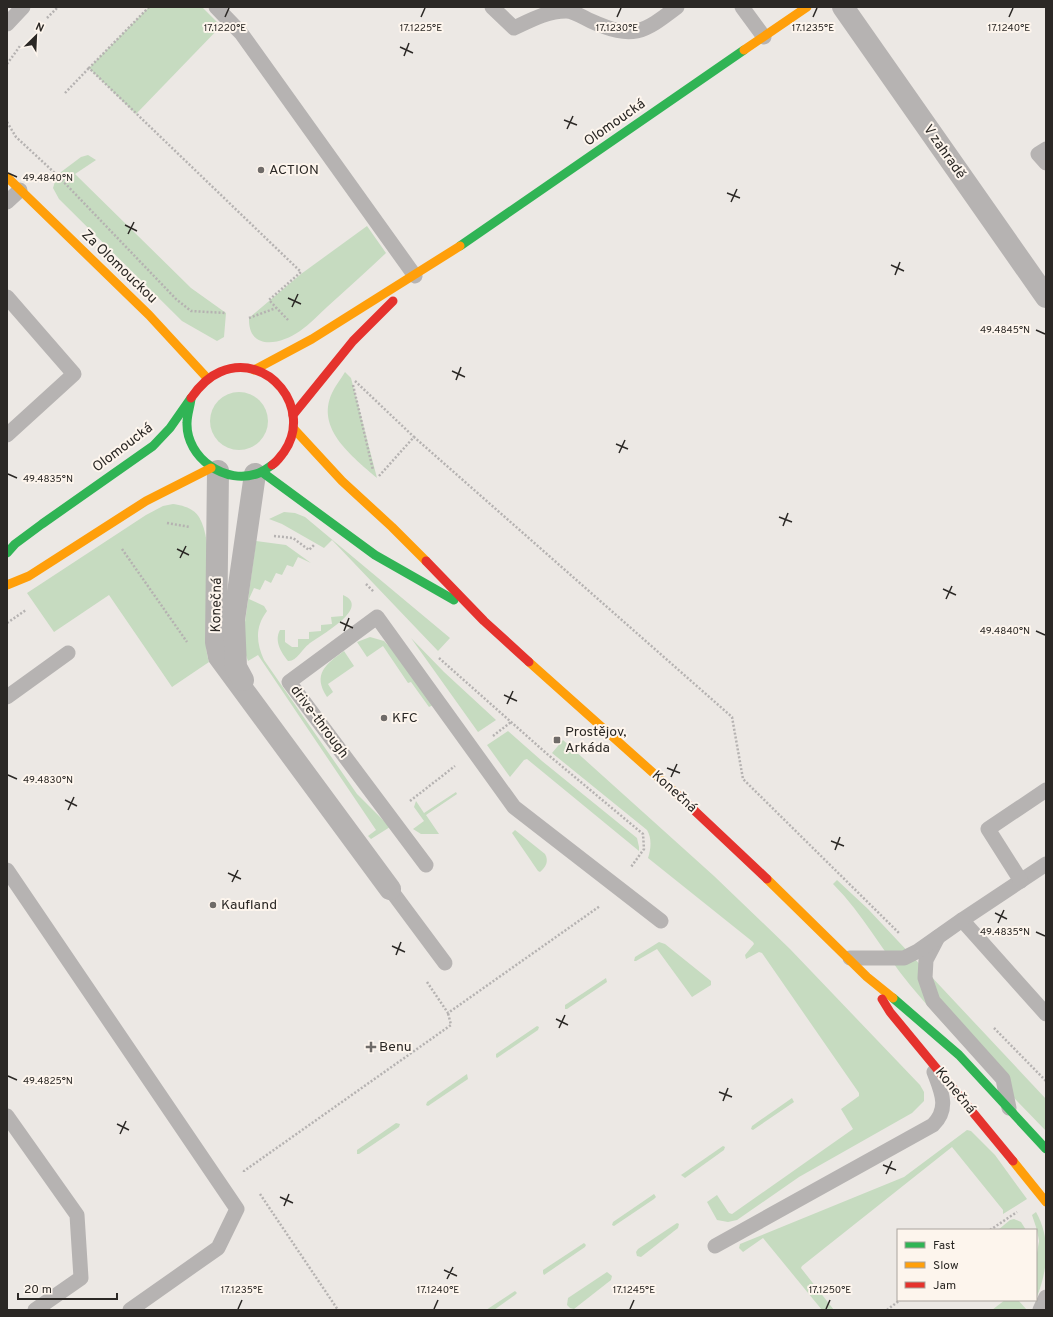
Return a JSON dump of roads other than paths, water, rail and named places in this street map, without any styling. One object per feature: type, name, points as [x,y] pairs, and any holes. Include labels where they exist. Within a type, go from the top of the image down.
[{"type":"main road","name":"Olomoucká","points":[[254,370],[312,339],[438,262],[807,7]]},
{"type":"main road","name":"Za Olomouckou","points":[[7,177],[149,315],[208,379]]},
{"type":"main road","name":"Olomoucká","points":[[294,415],[324,375],[372,319],[438,262]]},
{"type":"main road","name":"Olomoucká","points":[[7,553],[53,516],[153,446],[168,431],[196,390],[208,379],[220,372],[230,369],[254,370],[266,375],[284,391],[290,402],[294,415],[294,429],[291,442],[284,454],[274,464],[259,473]]},
{"type":"main road","name":"Olomoucká","points":[[191,399],[186,421],[190,443],[202,461],[215,470]]},
{"type":"main road","name":"Konečná","points":[[294,429],[342,481],[392,527],[476,613],[696,812],[850,958],[867,977],[890,1012],[1046,1202]]},
{"type":"main road","points":[[7,585],[29,576],[146,501],[215,470],[236,476],[259,473]]},
{"type":"main road","name":"Konečná","points":[[259,473],[375,555],[476,613]]},
{"type":"main road","name":"Konečná","points":[[867,977],[926,1025],[959,1055],[1046,1149]]},
{"type":"street","name":"V zahradě","points":[[843,7],[1046,297]]},
{"type":"street","name":"Konečná","points":[[215,470],[218,530],[216,642],[219,657],[390,889]]},
{"type":"street","name":"Konečná","points":[[259,473],[242,558],[234,620],[236,667],[268,722]]},
{"type":"lane","points":[[7,24],[23,7]]},
{"type":"lane","points":[[216,7],[241,33],[415,276]]},
{"type":"lane","points":[[492,7],[514,28],[549,12],[568,11],[612,30],[633,32],[652,26],[677,7]]},
{"type":"lane","points":[[742,7],[764,37]]},
{"type":"lane","points":[[1046,149],[1038,154],[1046,163]]},
{"type":"lane","points":[[7,202],[20,190]]},
{"type":"lane","points":[[7,297],[74,374],[7,435]]},
{"type":"lane","name":"drive-through","points":[[426,865],[289,682],[376,616],[514,807],[661,921]]},
{"type":"lane","points":[[7,697],[68,653]]},
{"type":"lane","points":[[1021,881],[988,829],[1046,790]]},
{"type":"lane","points":[[850,958],[904,958],[918,951],[1046,864]]},
{"type":"lane","points":[[7,870],[237,1209],[218,1248],[130,1310]]},
{"type":"lane","points":[[390,889],[445,963]]},
{"type":"lane","points":[[962,920],[1046,1014]]},
{"type":"lane","points":[[938,937],[926,960],[925,978],[934,1001],[1003,1079],[1009,1108]]},
{"type":"lane","points":[[715,1246],[933,1125],[941,1117],[943,1106],[941,1091],[931,1061]]},
{"type":"lane","points":[[7,1116],[77,1215],[81,1278],[35,1310]]},
{"type":"lane","points":[[1040,1310],[1046,1297]]},
{"type":"place","name":"ACTION","points":[[261,170]]},
{"type":"place","name":"KFC","points":[[384,718]]},
{"type":"place","name":"Prostějov, Arkáda","points":[[557,740]]},
{"type":"place","name":"Kaufland","points":[[213,905]]},
{"type":"place","name":"Benu","points":[[371,1047]]}]
